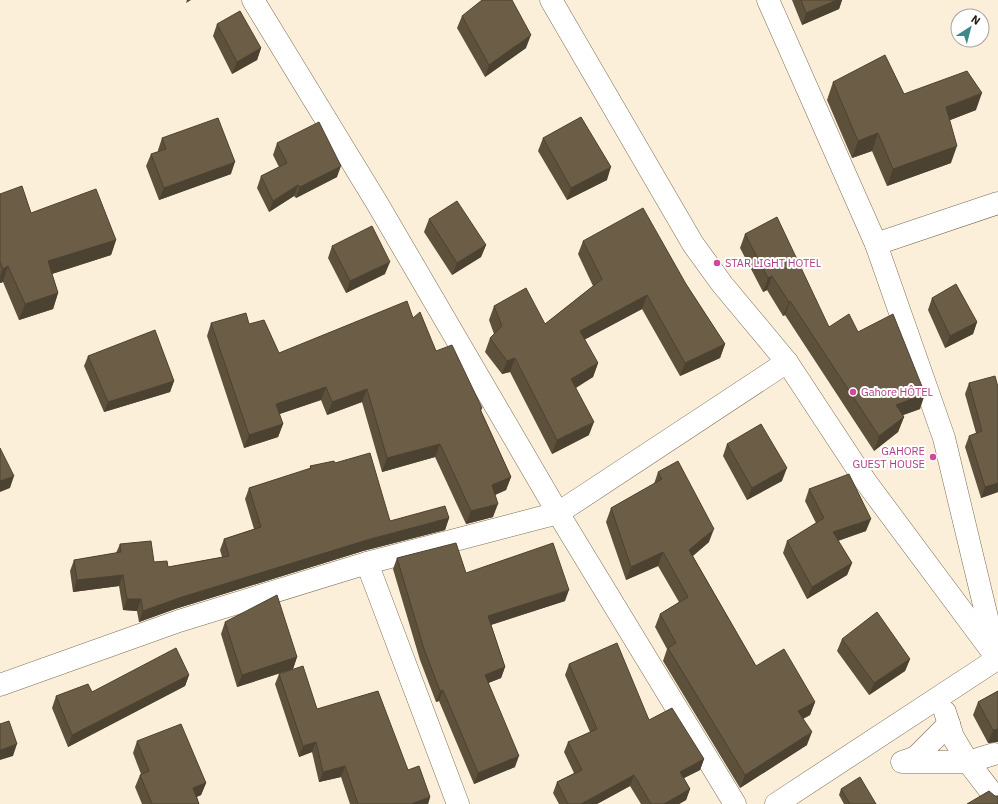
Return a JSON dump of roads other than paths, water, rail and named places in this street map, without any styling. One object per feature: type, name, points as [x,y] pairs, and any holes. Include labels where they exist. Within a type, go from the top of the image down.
[{"type":"street","points":[[253,0],[377,203],[558,513],[735,804]]},
{"type":"street","points":[[551,0],[693,244],[722,284],[788,362],[866,482],[998,660]]},
{"type":"street","points":[[768,0],[876,244],[944,438],[998,660]]},
{"type":"street","points":[[876,244],[998,203]]},
{"type":"street","points":[[0,685],[179,622],[367,563],[558,513],[788,362]]},
{"type":"street","points":[[367,563],[458,804]]},
{"type":"street","points":[[776,804],[940,695],[998,660]]},
{"type":"street","points":[[940,695],[953,737],[968,762],[995,797]]},
{"type":"street","points":[[949,724],[916,756],[902,762],[968,762],[994,754]]},
{"type":"place","name":"STAR LIGHT HOTEL","points":[[717,263]]},
{"type":"place","name":"Gahore HÔTEL","points":[[853,392]]},
{"type":"place","name":"GAHORE GUEST HOUSE","points":[[933,457]]}]
